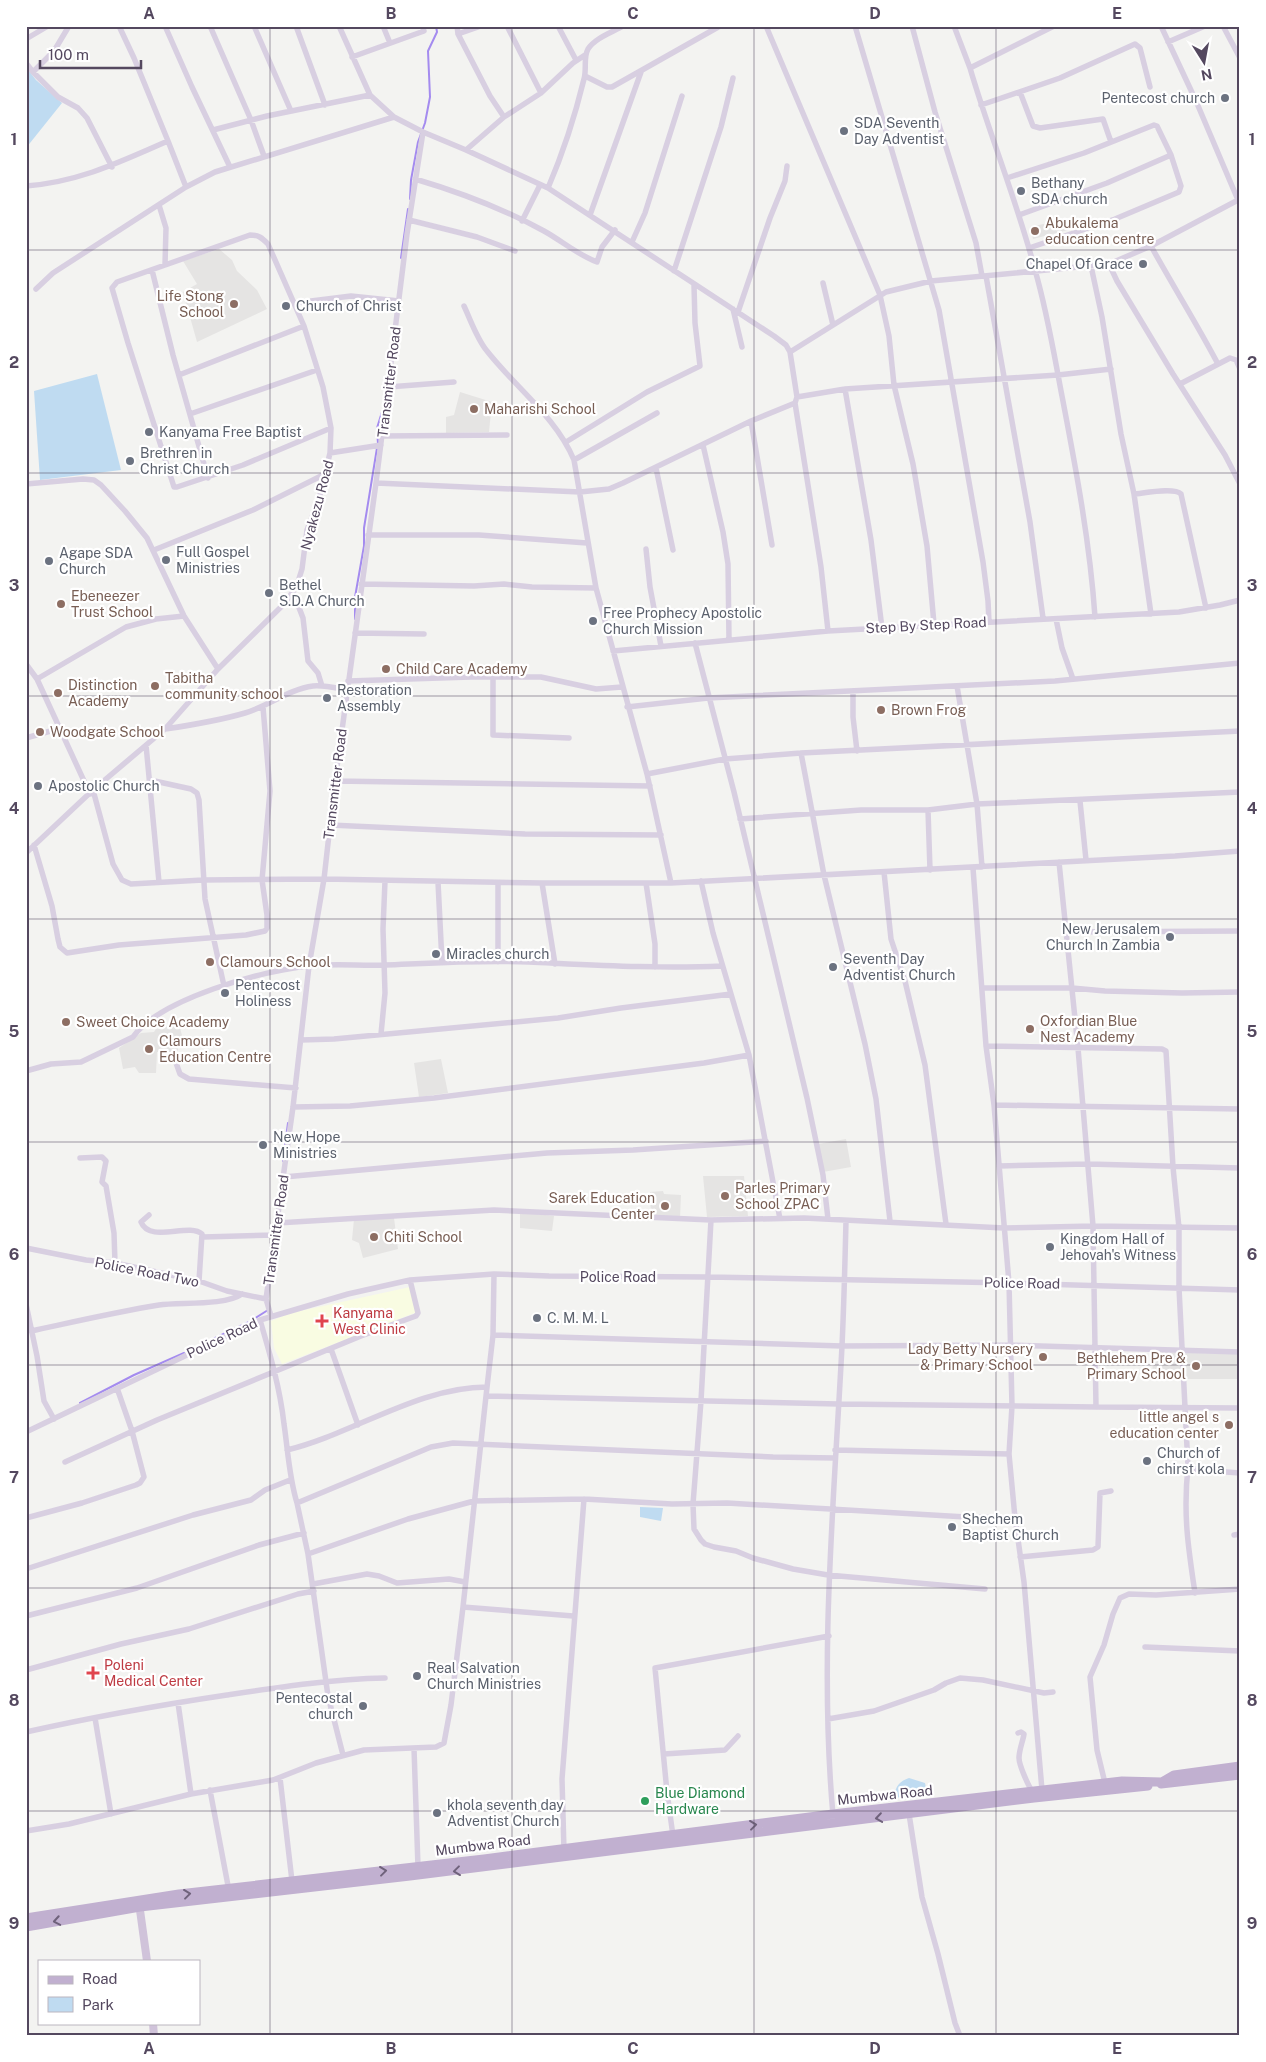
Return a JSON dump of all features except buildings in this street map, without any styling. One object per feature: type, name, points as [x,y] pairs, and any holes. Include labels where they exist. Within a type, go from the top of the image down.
[{"type":"main road","name":"Mumbwa Road","points":[[229,1892],[410,1876],[673,1839],[833,1814],[1122,1781],[1162,1782],[1174,1775],[1240,1766]]},
{"type":"main road","name":"Mumbwa Road","points":[[673,1839],[835,1824],[1240,1775]]},
{"type":"main road","name":"Mumbwa Road","points":[[26,1918],[229,1892],[292,1881],[565,1853]]},
{"type":"main road","name":"Mumbwa Road","points":[[26,1927],[139,1904]]},
{"type":"street","points":[[26,39],[37,29],[48,26]]},
{"type":"street","points":[[33,72],[54,51],[69,26]]},
{"type":"street","points":[[119,26],[134,58],[186,187]]},
{"type":"street","points":[[165,26],[230,167]]},
{"type":"street","points":[[210,26],[251,120],[264,156]]},
{"type":"street","points":[[254,26],[291,111]]},
{"type":"street","points":[[296,26],[325,105]]},
{"type":"street","points":[[339,26],[370,95],[394,117],[548,188],[615,230],[694,285],[782,342],[790,352],[821,567],[828,631]]},
{"type":"street","points":[[383,26],[390,43]]},
{"type":"street","points":[[352,57],[424,31],[422,26]]},
{"type":"street","points":[[457,26],[458,34],[486,88],[504,117]]},
{"type":"street","points":[[458,34],[481,26]]},
{"type":"street","points":[[507,26],[541,93]]},
{"type":"street","points":[[558,26],[576,60]]},
{"type":"street","points":[[466,150],[504,117],[541,93],[576,60],[585,55],[594,43],[623,26]]},
{"type":"street","points":[[585,76],[610,87],[641,72],[720,26]]},
{"type":"street","points":[[766,26],[880,295],[888,336],[894,385],[913,464],[924,528],[930,568],[934,624]]},
{"type":"street","points":[[855,26],[939,310],[950,382],[983,562],[989,622]]},
{"type":"street","points":[[912,26],[935,112],[976,243],[984,276],[1005,377],[1012,430],[1030,522],[1043,618]]},
{"type":"street","points":[[954,26],[1007,178],[1036,272],[1058,375],[1081,500],[1096,617]]},
{"type":"street","points":[[970,68],[1054,26]]},
{"type":"street","points":[[790,352],[880,295],[907,285],[1109,264],[1151,246],[1239,199],[1161,26]]},
{"type":"street","points":[[1168,42],[1206,26]]},
{"type":"street","points":[[1223,26],[1240,58]]},
{"type":"street","points":[[981,105],[1060,78],[1135,44],[1140,48],[1150,87]]},
{"type":"street","points":[[548,188],[585,76],[585,55]]},
{"type":"street","points":[[26,63],[58,97],[74,104],[87,118],[112,166]]},
{"type":"street","points":[[590,215],[641,72]]},
{"type":"street","points":[[674,271],[721,127],[733,78]]},
{"type":"street","points":[[1020,92],[1033,126],[1040,128],[1103,119],[1111,142]]},
{"type":"street","points":[[213,130],[291,111],[370,95]]},
{"type":"street","points":[[632,242],[654,187],[682,96]]},
{"type":"street","points":[[36,289],[52,273],[186,187],[215,172],[394,117]]},
{"type":"street","points":[[1007,178],[1156,125],[1171,156],[1181,186],[1178,192],[1115,219],[1029,248]]},
{"type":"street","name":"Transmitter Road","points":[[271,1316],[266,1299],[296,1088],[309,966],[324,879],[335,781],[376,483],[409,220],[423,132]]},
{"type":"street","points":[[26,186],[42,185],[76,178],[112,166],[168,140]]},
{"type":"street","points":[[1019,215],[1107,183],[1171,156]]},
{"type":"street","points":[[742,347],[736,311],[785,181],[787,166]]},
{"type":"street","points":[[415,179],[459,192],[544,232],[584,257],[598,262],[602,247],[615,230]]},
{"type":"street","points":[[522,221],[540,185]]},
{"type":"street","points":[[159,205],[166,228],[165,265],[117,282],[112,288],[174,487],[208,478],[243,465],[331,428]]},
{"type":"street","points":[[409,220],[477,237],[515,251]]},
{"type":"street","name":"Nyakezu Road","points":[[26,853],[91,792],[165,729],[218,669],[281,607],[293,592],[302,569],[307,530],[330,453],[331,428],[329,408],[304,326],[268,244],[257,235],[242,238],[165,265]]},
{"type":"street","points":[[1151,246],[1218,364]]},
{"type":"street","points":[[1109,264],[1116,281],[1225,456],[1240,484]]},
{"type":"street","points":[[1091,266],[1111,369],[1121,434],[1134,494],[1151,614]]},
{"type":"street","points":[[152,270],[208,478]]},
{"type":"street","points":[[823,283],[833,325]]},
{"type":"street","points":[[566,442],[647,392],[700,366],[695,323],[694,285]]},
{"type":"street","points":[[295,303],[351,296],[400,301]]},
{"type":"street","points":[[464,306],[487,352],[555,427],[566,442],[574,460],[596,588],[627,707],[647,774],[671,883]]},
{"type":"street","points":[[179,375],[304,326]]},
{"type":"street","points":[[1180,384],[1230,358],[1236,360],[1240,369]]},
{"type":"street","points":[[376,483],[580,492],[609,489],[796,400],[845,389],[1058,375],[1111,369]]},
{"type":"street","points":[[190,414],[317,370]]},
{"type":"street","points":[[388,387],[454,382]]},
{"type":"street","points":[[845,389],[871,540],[882,628]]},
{"type":"street","points":[[574,460],[657,413]]},
{"type":"street","points":[[751,421],[772,545]]},
{"type":"street","points":[[382,436],[507,435]]},
{"type":"street","points":[[330,453],[381,445]]},
{"type":"street","points":[[703,445],[723,532],[728,564],[729,639]]},
{"type":"street","points":[[656,468],[673,550]]},
{"type":"street","points":[[154,550],[253,510],[325,474]]},
{"type":"street","points":[[26,484],[83,479],[94,480],[130,516],[154,550],[184,616],[218,669]]},
{"type":"street","points":[[1134,494],[1172,491],[1179,491],[1182,494],[1206,608]]},
{"type":"street","points":[[368,535],[479,535],[588,543]]},
{"type":"street","points":[[646,549],[650,587],[661,646]]},
{"type":"street","points":[[361,584],[474,586],[504,584],[532,587],[596,588]]},
{"type":"street","points":[[293,592],[303,618],[308,661],[318,673],[322,686]]},
{"type":"street","name":"Step By Step Road","points":[[612,651],[828,631],[1043,618],[1151,614],[1206,608],[1240,600]]},
{"type":"street","points":[[37,679],[126,627],[150,620],[184,616]]},
{"type":"street","points":[[1056,619],[1062,648],[1072,679]]},
{"type":"street","points":[[355,633],[424,634]]},
{"type":"street","points":[[695,643],[740,819],[807,1098],[823,1174],[828,1219]]},
{"type":"street","points":[[627,707],[708,698],[1072,679],[1240,663]]},
{"type":"street","points":[[26,664],[37,679],[91,792],[113,864],[122,880],[131,884],[203,880],[324,879],[498,883],[671,883],[754,877],[972,868],[1240,851]]},
{"type":"street","points":[[493,677],[493,736],[569,738]]},
{"type":"street","points":[[348,681],[541,677],[596,689],[622,687]]},
{"type":"street","points":[[165,729],[223,719],[263,707],[310,686],[347,690]]},
{"type":"street","points":[[957,686],[977,804],[982,867]]},
{"type":"street","points":[[853,691],[853,717],[857,751]]},
{"type":"street","points":[[34,846],[50,898],[60,947],[67,953],[119,945],[261,933],[265,931],[267,928],[262,880],[270,791],[263,707]]},
{"type":"street","points":[[26,738],[61,728]]},
{"type":"street","points":[[647,774],[725,760],[801,753],[1240,731]]},
{"type":"street","points":[[146,745],[159,882]]},
{"type":"street","points":[[801,753],[824,874],[865,1044],[876,1099],[890,1222]]},
{"type":"street","points":[[150,780],[191,789],[197,793],[199,800],[203,880],[224,986]]},
{"type":"street","points":[[335,781],[650,786]]},
{"type":"street","points":[[740,819],[813,813],[928,810],[977,804],[1240,792]]},
{"type":"street","points":[[1080,800],[1086,860]]},
{"type":"street","points":[[928,810],[930,870]]},
{"type":"street","points":[[330,825],[525,834],[661,835]]},
{"type":"street","points":[[1059,862],[1078,1048],[1093,1226],[1096,1407]]},
{"type":"street","points":[[972,868],[983,988],[986,1046],[994,1105],[1009,1283],[1012,1406],[1009,1454],[1024,1582],[1042,1790]]},
{"type":"street","points":[[884,872],[891,939],[905,981],[925,1065],[946,1224]]},
{"type":"street","points":[[381,1034],[386,965],[383,930],[385,881]]},
{"type":"street","points":[[701,881],[722,966],[748,1055],[780,1218]]},
{"type":"street","points":[[438,882],[442,962]]},
{"type":"street","points":[[498,883],[498,962]]},
{"type":"street","points":[[542,883],[556,964]]},
{"type":"street","points":[[646,883],[655,944],[655,967]]},
{"type":"street","points":[[1066,932],[1240,931]]},
{"type":"street","points":[[26,1071],[51,1064],[81,1062],[133,1037],[138,1030],[157,1015],[176,1004],[224,986],[270,973],[309,966],[498,962],[655,967],[722,966]]},
{"type":"street","points":[[983,988],[1072,988],[1104,991],[1182,993],[1240,992]]},
{"type":"street","points":[[301,1040],[334,1040],[558,1018],[731,994]]},
{"type":"street","points":[[986,1046],[1162,1049],[1166,1051],[1173,1167],[1179,1228],[1179,1288],[1188,1467],[1185,1523],[1195,1593]]},
{"type":"street","points":[[293,1107],[350,1106],[442,1097],[704,1063],[748,1055]]},
{"type":"street","points":[[175,1060],[180,1074],[188,1079],[296,1088]]},
{"type":"street","points":[[994,1105],[1240,1109]]},
{"type":"street","points":[[284,1177],[539,1154],[766,1141]]},
{"type":"street","points":[[80,1158],[102,1157],[106,1161],[102,1182],[106,1186],[114,1233],[115,1263]]},
{"type":"street","points":[[999,1166],[1088,1164],[1240,1168]]},
{"type":"street","points":[[277,1223],[494,1210],[711,1220],[828,1219],[1004,1228],[1093,1226],[1240,1228]]},
{"type":"street","points":[[149,1215],[141,1222],[146,1229],[159,1232],[194,1230],[200,1232],[203,1237],[199,1281]]},
{"type":"street","points":[[711,1220],[702,1401],[693,1504],[694,1529],[705,1544],[736,1551],[770,1564],[828,1575],[985,1589]]},
{"type":"street","points":[[835,1824],[828,1719],[828,1575],[842,1346],[846,1221]]},
{"type":"street","points":[[203,1237],[275,1235]]},
{"type":"street","name":"Police Road Two","points":[[26,1248],[86,1260],[115,1263],[199,1281],[266,1299]]},
{"type":"street","points":[[26,1831],[69,1824],[210,1790],[280,1778],[316,1763],[371,1749],[436,1747],[444,1743],[463,1607],[493,1335],[494,1274]]},
{"type":"street","name":"Police Road","points":[[26,1432],[260,1320],[348,1294],[410,1280],[494,1274],[1009,1283],[1240,1290]]},
{"type":"street","points":[[65,1462],[132,1431],[330,1349],[418,1315],[410,1280]]},
{"type":"street","points":[[31,1330],[151,1307],[221,1300],[238,1297],[242,1294]]},
{"type":"street","points":[[26,1304],[44,1401],[54,1419]]},
{"type":"street","points":[[260,1320],[275,1372],[284,1425],[290,1480],[304,1533],[313,1584],[330,1711],[343,1755]]},
{"type":"street","points":[[493,1335],[842,1346],[1011,1345],[1240,1352]]},
{"type":"street","points":[[330,1349],[358,1425]]},
{"type":"street","points":[[286,1450],[312,1444],[414,1402],[454,1390],[487,1387]]},
{"type":"street","points":[[26,1518],[82,1503],[140,1483],[144,1476],[132,1431],[117,1388]]},
{"type":"street","points":[[486,1396],[838,1404],[1240,1408]]},
{"type":"street","points":[[297,1503],[431,1447],[453,1443],[835,1458]]},
{"type":"street","points":[[835,1450],[1009,1454]]},
{"type":"street","points":[[1188,1467],[1199,1470],[1240,1473]]},
{"type":"street","points":[[26,1569],[193,1515],[251,1500],[265,1490],[290,1480]]},
{"type":"street","points":[[1020,1557],[1093,1550],[1098,1547],[1100,1492],[1111,1491]]},
{"type":"street","points":[[308,1554],[408,1518],[474,1502],[584,1499],[833,1508],[966,1517],[1015,1518]]},
{"type":"street","points":[[565,1853],[562,1779],[573,1616],[584,1499]]},
{"type":"street","points":[[26,1616],[137,1588],[259,1545],[304,1533]]},
{"type":"street","points":[[313,1584],[367,1574],[396,1582],[450,1579],[465,1582]]},
{"type":"street","points":[[1105,1783],[1097,1750],[1090,1677],[1092,1668],[1104,1645],[1120,1598],[1129,1594],[1156,1596],[1240,1589]]},
{"type":"street","points":[[26,1670],[121,1644],[188,1629],[298,1594],[314,1591]]},
{"type":"street","points":[[463,1607],[573,1616]]},
{"type":"street","points":[[673,1839],[655,1668],[829,1636]]},
{"type":"street","points":[[1145,1647],[1240,1651]]},
{"type":"street","points":[[26,1732],[178,1703],[326,1681],[385,1678]]},
{"type":"street","points":[[828,1719],[874,1710],[934,1690],[960,1678],[983,1680],[1033,1691],[1053,1692]]},
{"type":"street","points":[[178,1703],[191,1794]]},
{"type":"street","points":[[96,1718],[110,1814]]},
{"type":"street","points":[[1018,1733],[1024,1734],[1019,1757],[1026,1775],[1026,1782],[1032,1791]]},
{"type":"street","points":[[664,1754],[725,1750],[738,1736]]},
{"type":"street","points":[[414,1748],[418,1867]]},
{"type":"street","points":[[280,1778],[292,1881]]},
{"type":"street","points":[[210,1790],[229,1892]]},
{"type":"street","points":[[909,1814],[922,1897],[960,2036]]},
{"type":"street","points":[[139,1904],[147,1960]]},
{"type":"shaded area","points":[[1065,219],[1068,230],[1033,239],[1030,227]]},
{"type":"shaded area","points":[[219,249],[232,260],[237,271],[257,290],[267,309],[197,342],[183,292],[197,284],[183,261]]},
{"type":"shaded area","name":"Maharishi School","points":[[460,392],[492,402],[489,432],[446,433],[446,417],[454,415]]},
{"type":"shaded area","name":"Clamours Education Centre","points":[[179,1024],[184,1043],[178,1045],[178,1050],[175,1053],[157,1052],[156,1073],[139,1073],[135,1067],[123,1069],[119,1048],[141,1033],[154,1032],[156,1029]]},
{"type":"shaded area","points":[[441,1059],[448,1093],[419,1097],[414,1063]]},
{"type":"shaded area","points":[[846,1139],[851,1167],[823,1172],[818,1144]]},
{"type":"shaded area","name":"Parles Primary School ZPAC","points":[[703,1176],[744,1176],[748,1216],[707,1217]]},
{"type":"shaded area","name":"Sarek Education Center","points":[[663,1191],[664,1194],[681,1195],[680,1218],[651,1218],[650,1192]]},
{"type":"shaded area","points":[[520,1212],[554,1216],[552,1231],[520,1228]]},
{"type":"shaded area","name":"Chiti School","points":[[394,1218],[398,1249],[363,1258],[359,1243],[352,1240],[354,1219]]},
{"type":"shaded area","points":[[410,1287],[417,1312],[282,1364],[274,1348],[271,1321],[291,1313]]},
{"type":"shaded area","name":"Bethlehem Pre & Primary School","points":[[1152,1352],[1240,1354],[1240,1379],[1153,1379]]},
{"type":"green space","points":[[26,67],[36,80],[62,103],[26,148]]},
{"type":"green space","points":[[97,374],[121,470],[40,480],[34,391]]},
{"type":"green space","points":[[640,1507],[663,1508],[661,1521],[640,1517]]},
{"type":"green space","points":[[909,1778],[925,1783],[927,1793],[895,1798],[898,1785]]},
{"type":"waterway","points":[[410,199],[411,180],[418,142],[425,123],[430,97],[428,51],[437,32],[436,26]]},
{"type":"waterway","points":[[401,258],[408,209]]},
{"type":"waterway","points":[[378,444],[377,428],[382,412]]},
{"type":"waterway","points":[[355,619],[355,597],[377,448]]},
{"type":"waterway","points":[[283,1161],[288,1123]]},
{"type":"waterway","points":[[213,1339],[249,1322],[268,1310]]},
{"type":"waterway","points":[[80,1403],[134,1375],[184,1353]]},
{"type":"place","name":"Pentecost church","points":[[1225,98]]},
{"type":"place","name":"SDA Seventh Day Adventist","points":[[844,131]]},
{"type":"place","name":"Bethany SDA church","points":[[1021,191]]},
{"type":"place","name":"Abukalema education centre","points":[[1035,231]]},
{"type":"place","name":"Chapel Of Grace","points":[[1143,264]]},
{"type":"place","name":"Life Stong School","points":[[234,304]]},
{"type":"place","name":"Church of Christ","points":[[286,306]]},
{"type":"place","name":"Maharishi School","points":[[474,409]]},
{"type":"place","name":"Kanyama Free Baptist","points":[[149,432]]},
{"type":"place","name":"Brethren in Christ Church","points":[[130,461]]},
{"type":"place","name":"Full Gospel Ministries","points":[[166,560]]},
{"type":"place","name":"Agape SDA Church","points":[[49,561]]},
{"type":"place","name":"Bethel S.D.A Church","points":[[269,593]]},
{"type":"place","name":"Ebeneezer Trust School","points":[[61,604]]},
{"type":"place","name":"Free Prophecy Apostolic Church Mission","points":[[593,621]]},
{"type":"place","name":"Child Care Academy","points":[[386,669]]},
{"type":"place","name":"Tabitha community school","points":[[155,686]]},
{"type":"place","name":"Distinction Academy","points":[[58,693]]},
{"type":"place","name":"Restoration Assembly","points":[[327,698]]},
{"type":"place","name":"Brown Frog","points":[[881,710]]},
{"type":"place","name":"Woodgate School","points":[[40,732]]},
{"type":"place","name":"Apostolic Church","points":[[38,786]]},
{"type":"place","name":"New Jerusalem Church In Zambia","points":[[1170,937]]},
{"type":"place","name":"Miracles church","points":[[436,954]]},
{"type":"place","name":"Clamours School","points":[[210,962]]},
{"type":"place","name":"Seventh Day Adventist Church","points":[[833,967]]},
{"type":"place","name":"Pentecost Holiness","points":[[225,993]]},
{"type":"place","name":"Sweet Choice Academy","points":[[66,1022]]},
{"type":"place","name":"Oxfordian Blue Nest Academy","points":[[1030,1029]]},
{"type":"place","name":"Clamours Education Centre","points":[[149,1049]]},
{"type":"place","name":"New Hope Ministries","points":[[263,1145]]},
{"type":"place","name":"Parles Primary School ZPAC","points":[[725,1196]]},
{"type":"place","name":"Sarek Education Center","points":[[665,1206]]},
{"type":"place","name":"Chiti School","points":[[374,1237]]},
{"type":"place","name":"Kingdom Hall of Jehovah's Witness","points":[[1050,1247]]},
{"type":"place","name":"C. M. M. L","points":[[537,1318]]},
{"type":"place","name":"Kanyama West Clinic","points":[[322,1321]]},
{"type":"place","name":"Lady Betty Nursery & Primary School","points":[[1043,1357]]},
{"type":"place","name":"Bethlehem Pre & Primary School","points":[[1196,1366]]},
{"type":"place","name":"little angel s education center","points":[[1229,1425]]},
{"type":"place","name":"Church of chirst kola","points":[[1147,1461]]},
{"type":"place","name":"Shechem Baptist Church","points":[[952,1527]]},
{"type":"place","name":"Poleni Medical Center","points":[[93,1673]]},
{"type":"place","name":"Real Salvation Church Ministries","points":[[417,1676]]},
{"type":"place","name":"Pentecostal church","points":[[363,1706]]},
{"type":"place","name":"Blue Diamond Hardware","points":[[645,1801]]},
{"type":"place","name":"khola seventh day Adventist Church","points":[[437,1813]]}]
